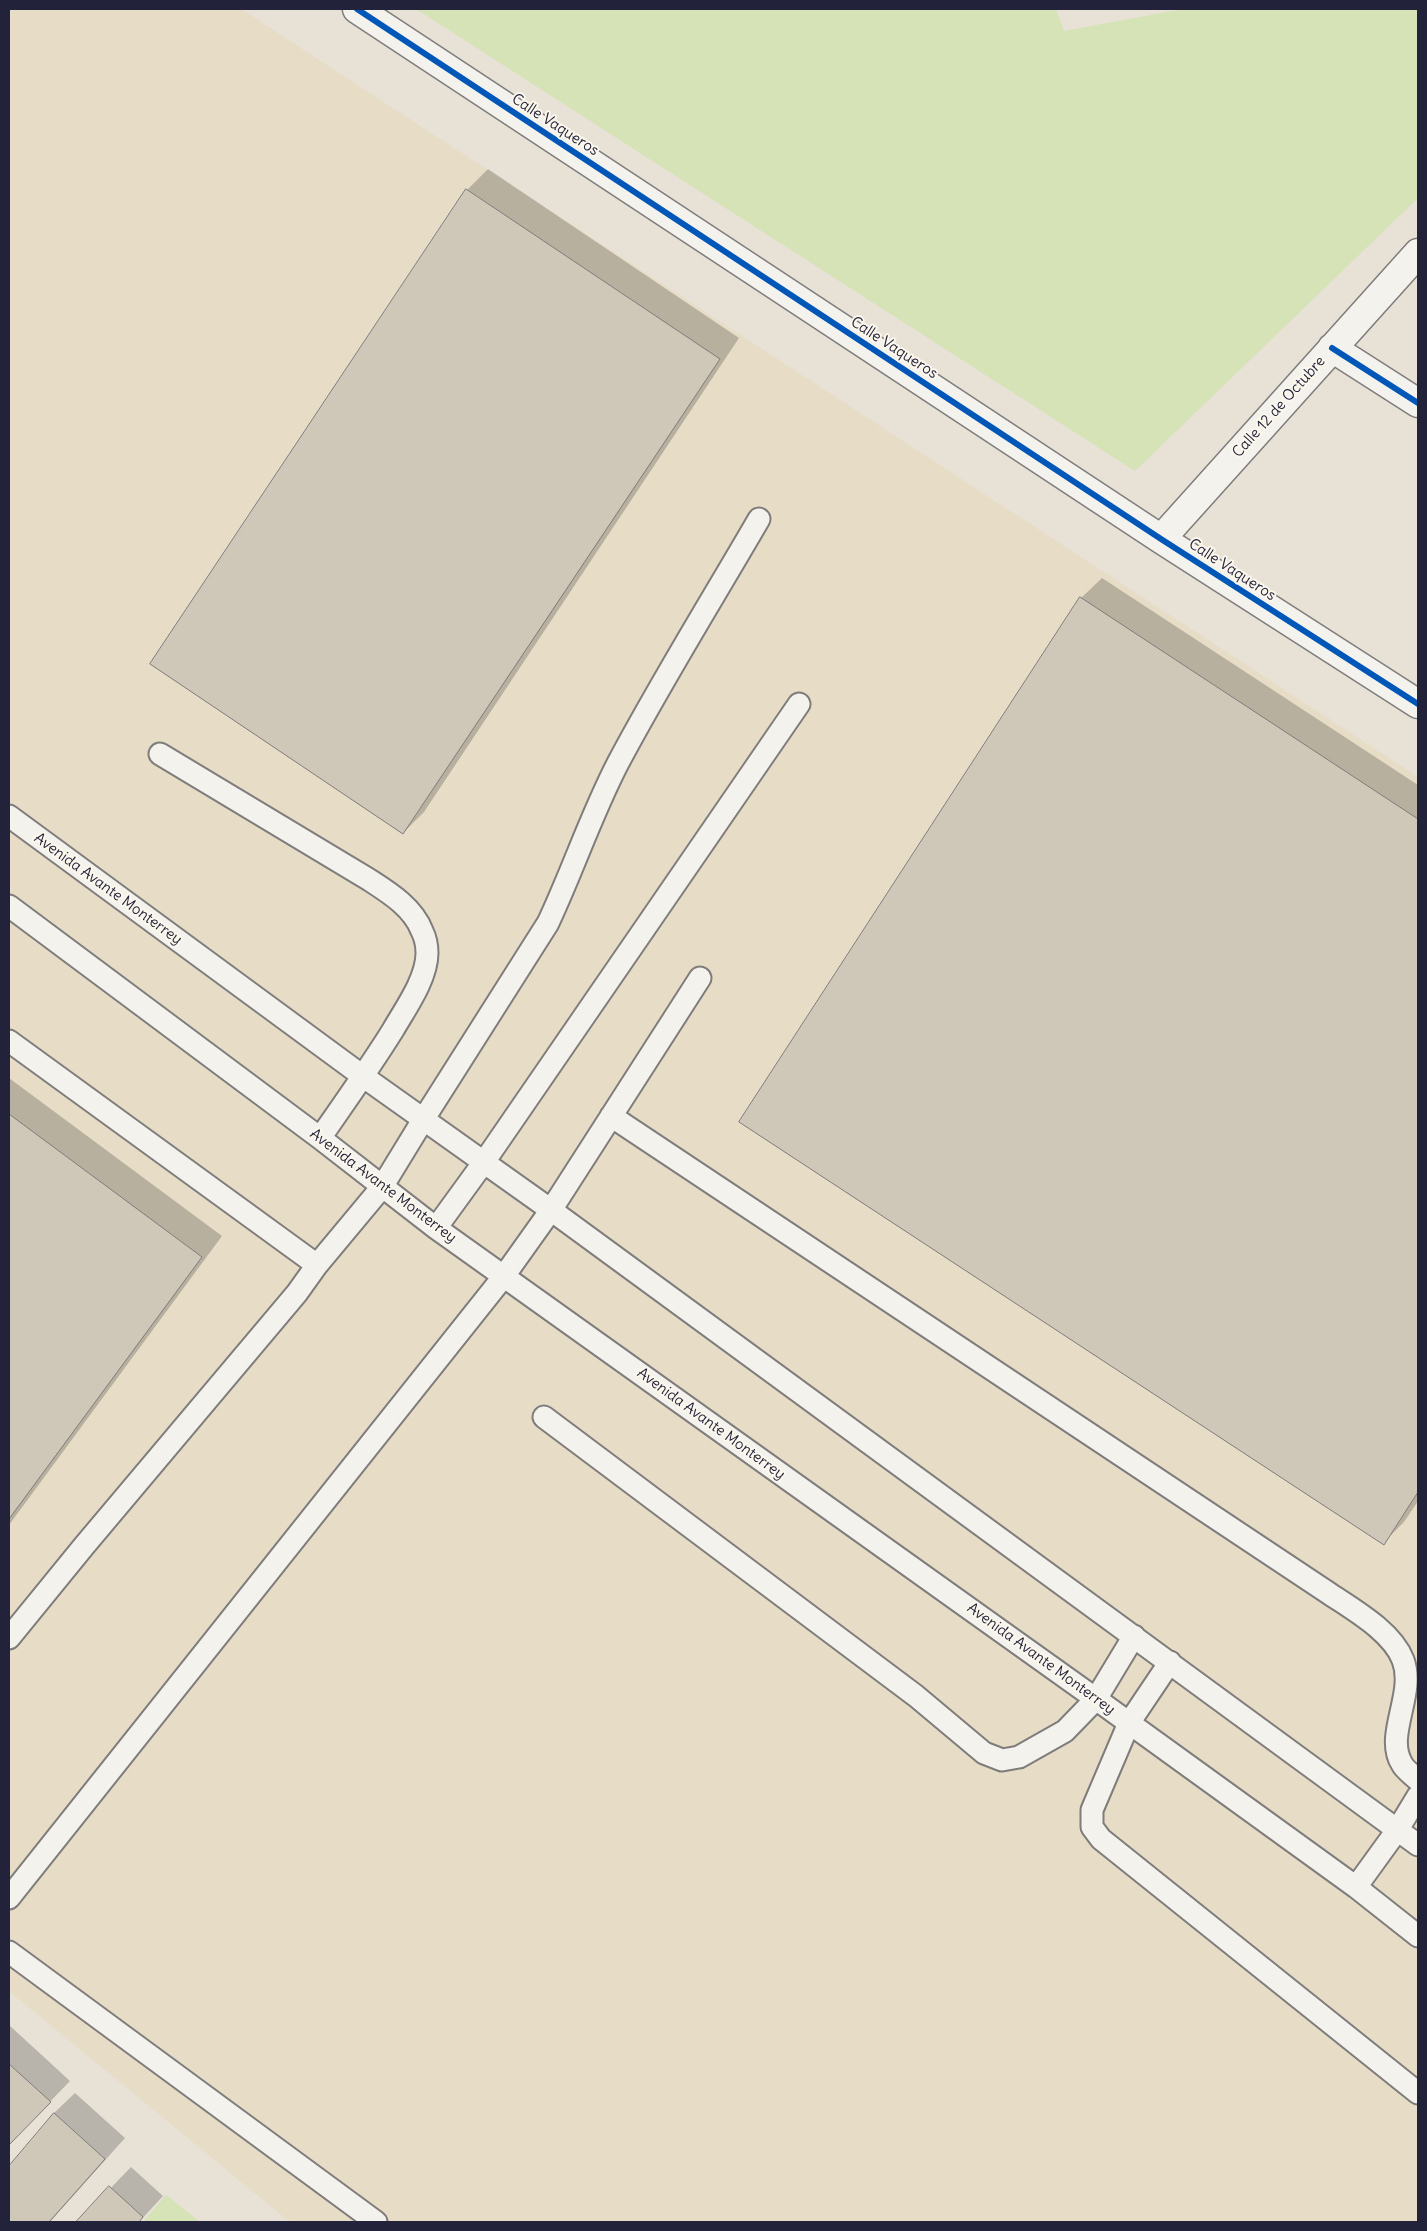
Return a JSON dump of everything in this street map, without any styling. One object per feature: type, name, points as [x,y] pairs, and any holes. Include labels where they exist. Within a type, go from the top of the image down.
[{"type":"street","name":"Calle Vaqueros","points":[[357,9],[1161,539],[1418,704]]},
{"type":"street","name":"Calle 12 de Octubre","points":[[1161,539],[1418,253]]},
{"type":"street","points":[[1332,348],[1418,404]]},
{"type":"lane","points":[[9,1638],[297,1293],[317,1265],[382,1187],[548,923],[564,890],[596,808],[618,763],[668,673],[759,519]]},
{"type":"lane","points":[[436,1228],[484,1162],[799,704]]},
{"type":"lane","points":[[160,754],[368,878],[396,897],[418,923],[422,931],[427,954],[421,977],[412,997],[364,1077],[320,1138]]},
{"type":"lane","name":"Avenida Avante Monterrey","points":[[9,816],[423,1120],[551,1210],[1170,1662],[1418,1845]]},
{"type":"lane","name":"Avenida Avante Monterrey","points":[[9,906],[320,1138],[436,1228],[1096,1699],[1356,1887],[1418,1936]]},
{"type":"lane","points":[[9,1898],[504,1276],[551,1210],[700,978]]},
{"type":"lane","points":[[9,1041],[317,1265]]},
{"type":"lane","points":[[611,1116],[1311,1581],[1384,1632],[1403,1660],[1406,1686],[1397,1730],[1396,1754],[1402,1766],[1418,1780]]},
{"type":"lane","points":[[544,1417],[916,1696],[984,1754],[1002,1760],[1019,1757],[1065,1731],[1096,1699],[1134,1636]]},
{"type":"lane","points":[[1170,1662],[1129,1723],[1092,1810],[1092,1827],[1101,1839],[1418,2093]]},
{"type":"lane","points":[[1356,1887],[1398,1829],[1418,1796]]},
{"type":"lane","points":[[9,1952],[376,2222]]},
{"type":"shaded area","points":[[9,9],[241,9],[1418,777],[1418,2222],[290,2222],[9,1991]]},
{"type":"green space","points":[[416,9],[1056,9],[1064,31],[1183,9],[1418,9],[1418,198],[1135,471]]},
{"type":"green space","points":[[166,2195],[200,2222],[143,2222]]},
{"type":"building","points":[[466,189],[720,359],[403,834],[150,664]]},
{"type":"building","points":[[1080,597],[1418,819],[1418,1492],[1384,1545],[739,1122]]},
{"type":"building","points":[[9,1114],[202,1257],[9,1519]]},
{"type":"building","points":[[9,2064],[51,2102],[9,2145]]},
{"type":"building","points":[[54,2113],[105,2159],[49,2222],[9,2222],[9,2166]]},
{"type":"building","points":[[109,2186],[143,2217],[139,2222],[76,2222]]},
{"type":"cycle path","points":[[357,9],[1161,539],[1418,704]]},
{"type":"cycle path","points":[[1332,348],[1418,403]]}]
